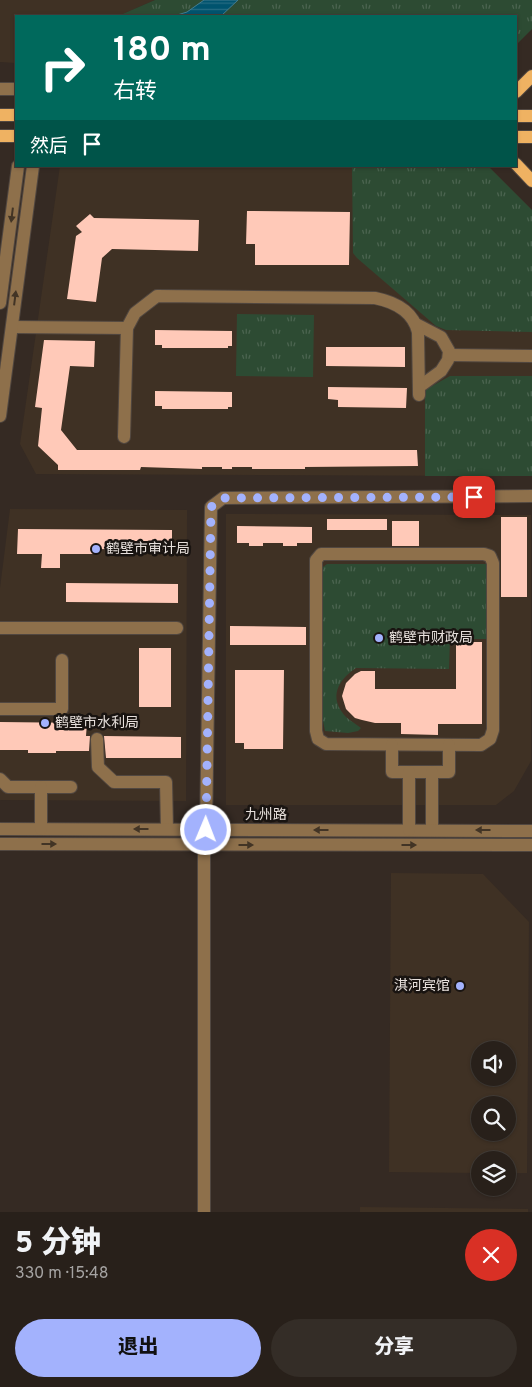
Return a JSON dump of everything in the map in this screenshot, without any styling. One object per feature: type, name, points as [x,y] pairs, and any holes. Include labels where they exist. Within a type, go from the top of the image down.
[{"type":"main road","points":[[517,90],[532,76]]},
{"type":"main road","points":[[0,115],[15,115]]},
{"type":"main road","points":[[517,116],[532,116]]},
{"type":"main road","points":[[0,136],[15,136]]},
{"type":"main road","points":[[517,137],[532,137]]},
{"type":"main road","points":[[517,165],[532,181]]},
{"type":"street","points":[[0,89],[15,89]]},
{"type":"street","points":[[0,303],[18,167]]},
{"type":"street","points":[[0,416],[33,167]]},
{"type":"street","points":[[124,437],[127,328],[135,313],[157,296],[376,298],[388,301],[404,309],[416,324],[441,337],[449,350],[449,355],[441,371],[419,391],[418,332],[416,324]]},
{"type":"street","points":[[12,326],[127,328]]},
{"type":"street","points":[[449,355],[532,356]]},
{"type":"street","points":[[206,830],[211,507],[223,498],[532,496]]},
{"type":"street","points":[[321,554],[484,554],[490,556],[493,564],[493,730],[490,739],[481,745],[449,745],[326,744],[318,739],[316,731],[316,560],[321,554]]},
{"type":"street","points":[[0,628],[177,628]]},
{"type":"street","points":[[0,709],[62,709],[62,660]]},
{"type":"street","points":[[97,739],[98,767],[114,782],[166,782],[167,830]]},
{"type":"street","points":[[392,745],[392,772],[449,772],[449,745]]},
{"type":"street","points":[[409,772],[409,830]]},
{"type":"street","points":[[432,772],[432,830]]},
{"type":"street","points":[[0,779],[8,787],[71,788]]},
{"type":"street","points":[[41,788],[41,829]]},
{"type":"street","name":"九州路","points":[[0,829],[532,830]]},
{"type":"street","points":[[0,844],[532,845]]},
{"type":"street","points":[[204,844],[204,1212]]},
{"type":"shaded area","points":[[0,0],[155,0],[120,15],[15,15],[15,63],[0,62]]},
{"type":"shaded area","points":[[60,167],[490,168],[532,210],[532,476],[36,474],[20,444]]},
{"type":"shaded area","points":[[10,509],[187,510],[186,801],[0,800],[0,588]]},
{"type":"shaded area","name":"鹤壁市财政局","points":[[226,514],[531,515],[531,761],[514,791],[496,805],[226,805]]},
{"type":"shaded area","name":"淇河宾馆","points":[[391,873],[483,874],[529,922],[527,1173],[516,1173],[516,1151],[471,1151],[471,1173],[389,1172]]},
{"type":"shaded area","points":[[360,1207],[528,1209],[528,1212],[360,1212]]},
{"type":"green space","points":[[155,0],[532,0],[532,29],[517,44],[517,15],[120,15]]},
{"type":"green space","points":[[352,167],[490,168],[532,210],[532,332],[446,330],[436,326],[357,258],[353,253]]},
{"type":"green space","points":[[237,314],[314,315],[313,377],[236,376]]},
{"type":"green space","points":[[450,376],[532,376],[532,476],[425,476],[425,390]]},
{"type":"green space","points":[[327,564],[486,564],[488,567],[489,639],[450,639],[449,669],[356,668],[338,687],[337,699],[338,705],[348,719],[361,728],[358,731],[348,733],[325,731],[321,711],[321,572]]},
{"type":"water","points":[[204,0],[238,0],[222,15],[177,15],[187,12]]},
{"type":"building","points":[[247,211],[350,212],[349,265],[255,265],[255,244],[246,244]]},
{"type":"building","points":[[90,214],[94,218],[199,220],[198,251],[112,249],[102,258],[96,302],[67,299],[76,236],[82,232],[76,226]]},
{"type":"building","points":[[155,330],[232,331],[232,346],[228,346],[228,348],[162,348],[162,345],[155,345]]},
{"type":"building","points":[[44,340],[95,341],[94,367],[70,366],[61,430],[77,450],[417,450],[418,466],[305,467],[305,469],[141,467],[140,470],[58,470],[58,465],[38,446],[42,408],[35,407]]},
{"type":"building","points":[[326,347],[405,347],[405,367],[326,366]]},
{"type":"building","points":[[328,387],[407,388],[406,408],[338,407],[338,400],[328,399]]},
{"type":"building","points":[[155,391],[232,392],[232,407],[228,407],[228,409],[162,409],[162,406],[155,406]]},
{"type":"building","points":[[501,517],[527,517],[527,597],[501,597]]},
{"type":"building","points":[[327,519],[387,519],[387,530],[327,530]]},
{"type":"building","points":[[392,521],[419,521],[419,546],[392,546]]},
{"type":"building","points":[[237,526],[312,527],[312,543],[297,543],[297,546],[283,546],[283,543],[263,543],[263,546],[249,546],[249,543],[237,543]]},
{"type":"building","points":[[18,529],[172,530],[172,550],[93,549],[93,554],[60,554],[60,568],[41,568],[42,554],[17,554]]},
{"type":"building","points":[[66,583],[178,584],[178,603],[66,602]]},
{"type":"building","points":[[230,626],[306,627],[306,645],[230,645]]},
{"type":"building","points":[[456,642],[482,642],[482,724],[438,724],[438,735],[401,734],[401,723],[375,723],[362,720],[355,718],[346,709],[342,696],[346,683],[361,671],[375,671],[375,689],[456,689]]},
{"type":"building","points":[[139,648],[171,648],[171,707],[139,707]]},
{"type":"building","points":[[235,670],[284,670],[283,749],[244,749],[244,743],[235,743]]},
{"type":"building","points":[[0,722],[87,723],[86,736],[90,736],[89,751],[28,753],[28,750],[0,750]]},
{"type":"building","points":[[104,736],[181,737],[181,758],[106,758]]},
{"type":"place","name":"鹤壁市审计局","points":[[96,549]]},
{"type":"place","name":"鹤壁市财政局","points":[[379,638]]},
{"type":"place","name":"鹤壁市水利局","points":[[45,723]]},
{"type":"place","name":"淇河宾馆","points":[[460,986]]},
{"type":"route","points":[[206,830],[211,507],[223,498],[474,497]]}]
